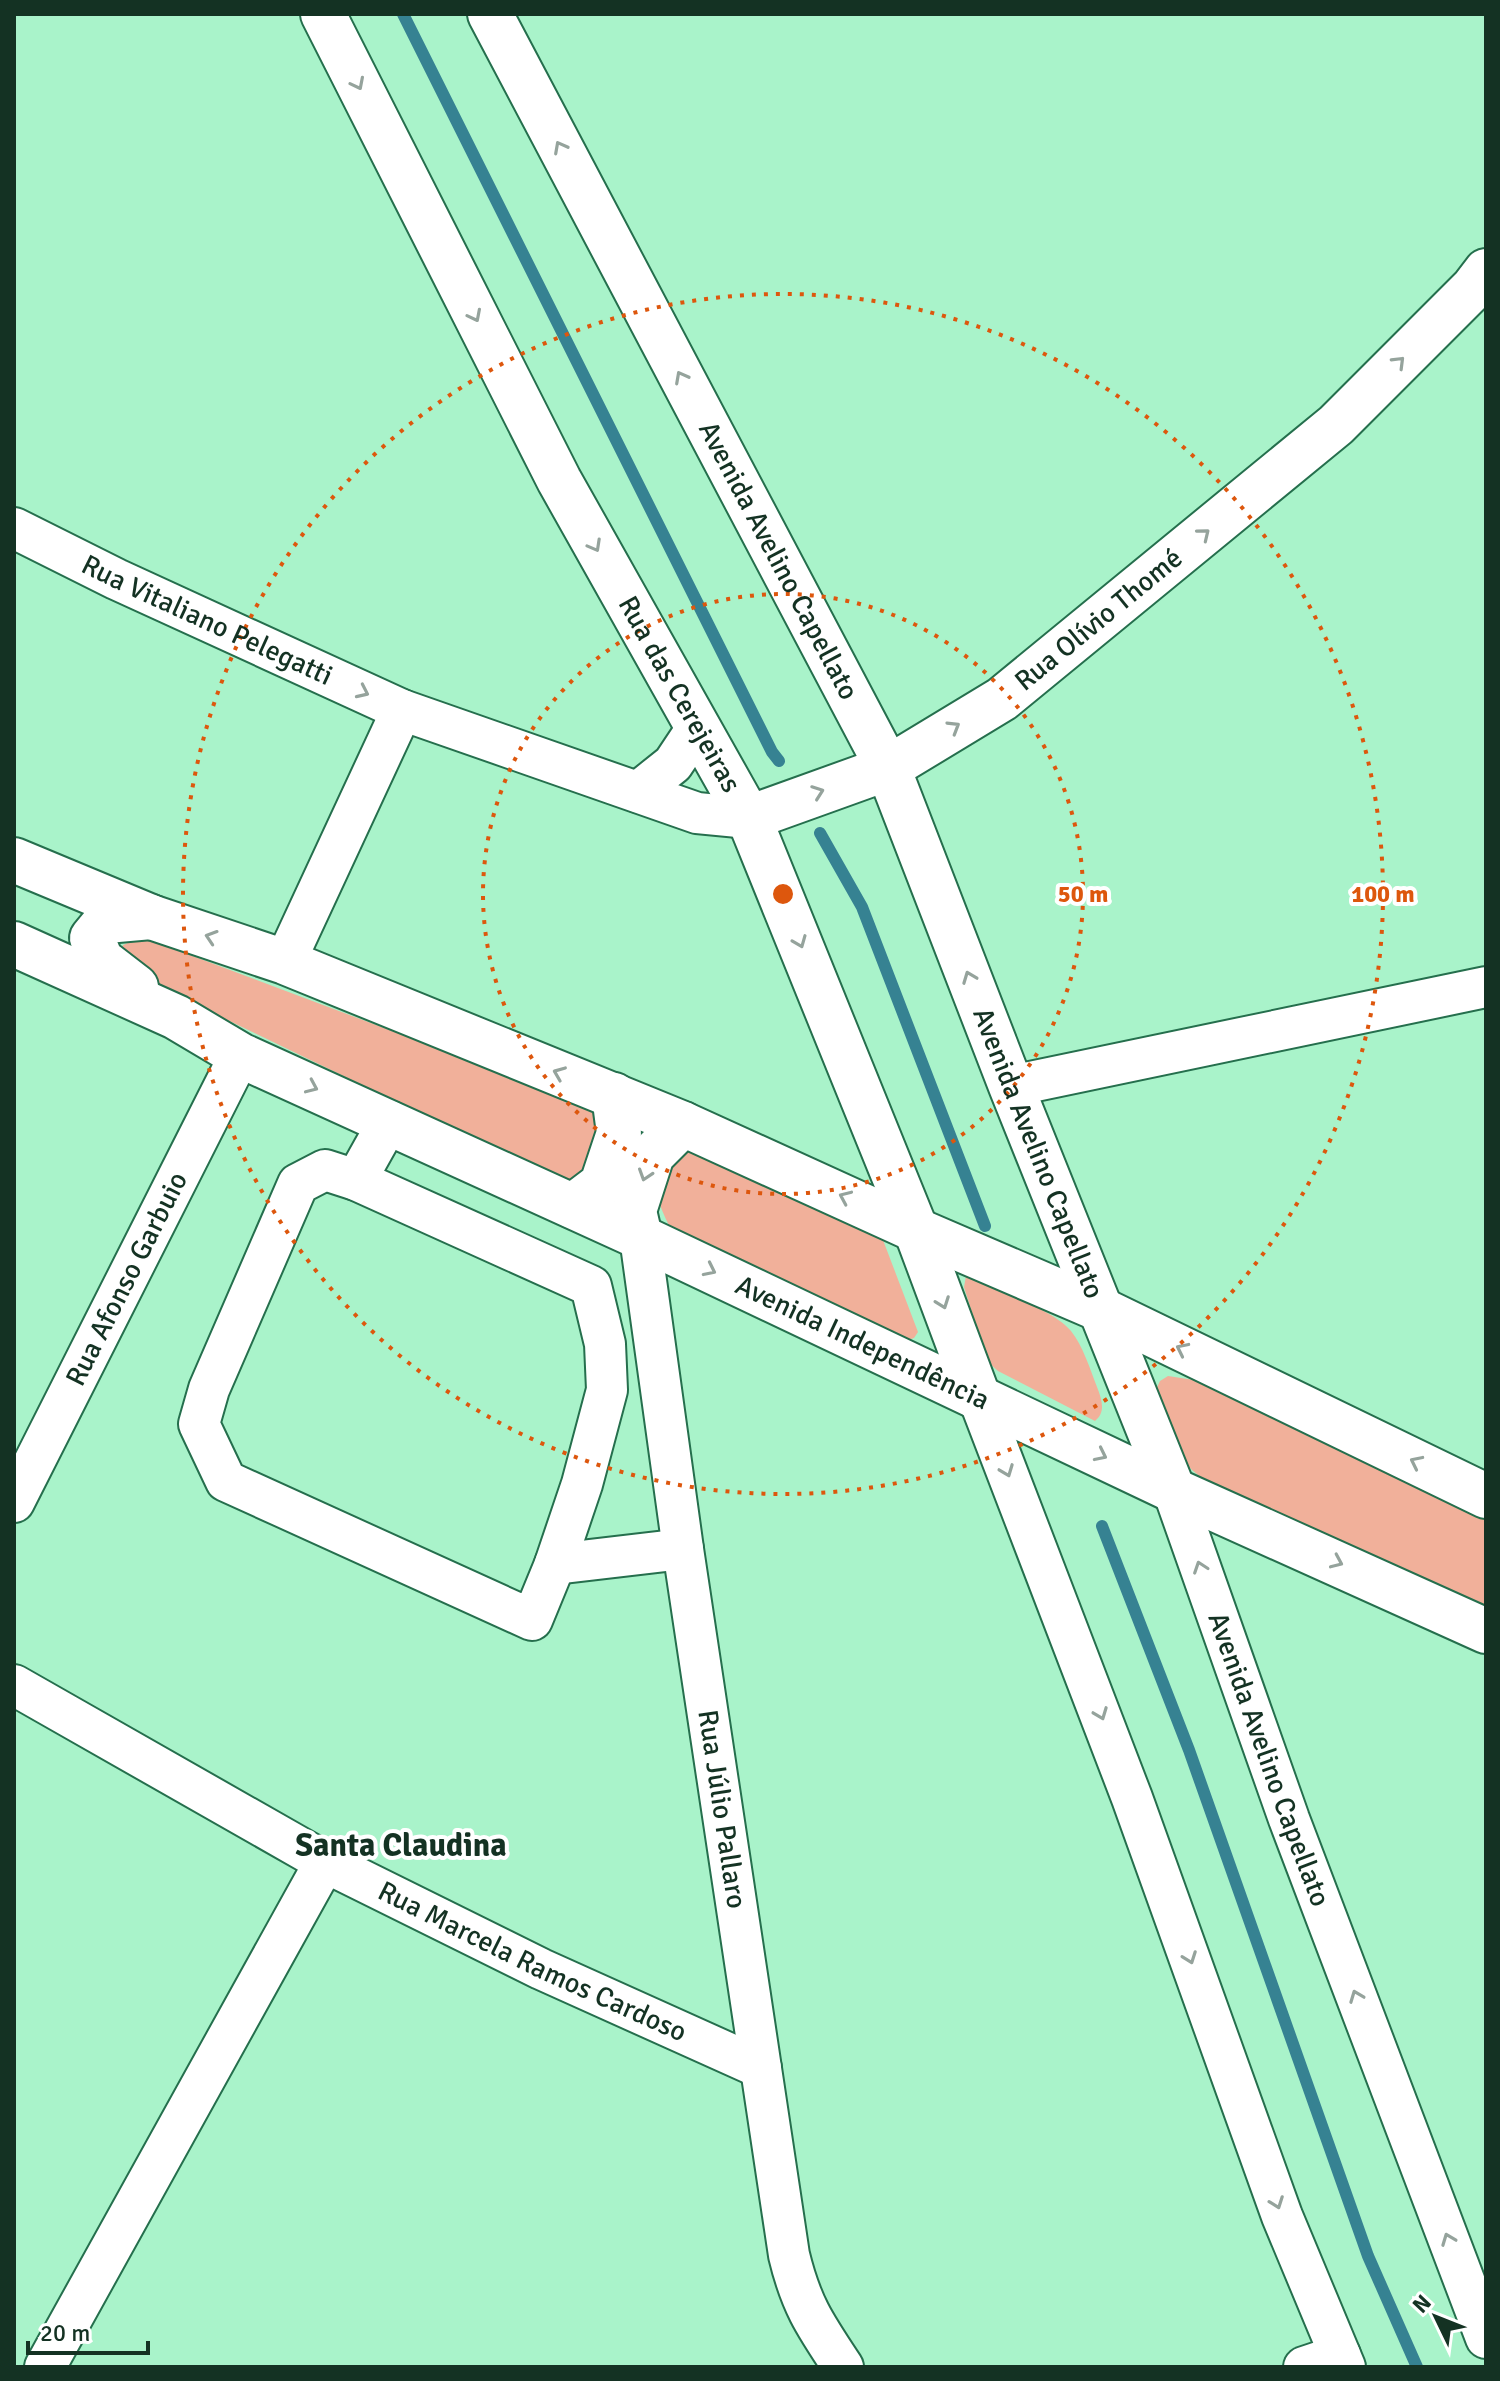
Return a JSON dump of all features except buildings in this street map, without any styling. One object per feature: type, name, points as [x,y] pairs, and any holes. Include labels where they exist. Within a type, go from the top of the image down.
[{"type":"main road","name":"Rua das Cerejeiras","points":[[323,14],[559,480],[749,818],[916,1230],[979,1399]]},
{"type":"main road","name":"Avenida Avelino Capellato","points":[[490,14],[888,768],[1173,1490]]},
{"type":"main road","name":"Rua Olívio Thomé","points":[[749,818],[888,768],[1002,699],[1324,435],[1473,288],[1486,271]]},
{"type":"main road","points":[[14,860],[151,917],[285,962],[683,1124],[1102,1310],[1486,1496]]},
{"type":"main road","points":[[151,917],[106,921],[92,938],[101,960],[176,1017]]},
{"type":"main road","points":[[14,944],[176,1017]]},
{"type":"main road","name":"Avenida Independência","points":[[176,1017],[240,1055],[640,1237],[1173,1490],[1486,1631]]},
{"type":"main road","points":[[573,1206],[602,1184],[619,1133],[614,1095]]},
{"type":"main road","points":[[640,1237],[634,1211],[652,1155],[683,1124]]},
{"type":"street","name":"Rua Vitaliano Pelegatti","points":[[14,528],[116,579],[402,710]]},
{"type":"street","points":[[285,962],[402,710]]},
{"type":"street","name":"Rua Olívio Thomé","points":[[402,710],[697,813],[749,818]]},
{"type":"street","points":[[638,792],[673,764],[697,728]]},
{"type":"street","points":[[1011,1086],[1486,987]]},
{"type":"street","name":"Rua Afonso Garbuio","points":[[14,1502],[240,1055]]},
{"type":"street","points":[[356,1180],[389,1121]]},
{"type":"street","points":[[325,1170],[356,1180],[591,1286],[605,1344],[607,1390],[582,1484],[532,1620],[226,1481],[199,1424],[209,1389],[298,1184],[325,1170]]},
{"type":"street","name":"Rua Júlio Pallaro","points":[[640,1237],[683,1549],[789,2255],[808,2316],[843,2367]]},
{"type":"street","points":[[979,1399],[1132,1798],[1282,2216],[1330,2363]]},
{"type":"street","name":"Avenida Avelino Capellato","points":[[1173,1490],[1289,1819],[1486,2338]]},
{"type":"street","points":[[555,1564],[683,1549]]},
{"type":"street","name":"Rua Marcela Ramos Cardoso","points":[[14,1685],[325,1862],[541,1969],[761,2068]]},
{"type":"street","points":[[45,2367],[325,1862]]},
{"type":"shaded area","points":[[135,940],[150,940],[597,1108],[607,1121],[592,1177],[565,1183],[126,971],[119,960],[123,945]]},
{"type":"shaded area","points":[[690,1144],[855,1221],[883,1240],[918,1332],[914,1338],[905,1341],[672,1231],[660,1204],[656,1175]]},
{"type":"shaded area","points":[[966,1276],[1037,1307],[1071,1331],[1083,1351],[1100,1397],[1102,1410],[1095,1421],[998,1371],[987,1361],[964,1287]]},
{"type":"shaded area","points":[[1168,1376],[1194,1380],[1486,1517],[1486,1614],[1213,1487],[1192,1470],[1171,1446],[1152,1398],[1160,1381]]},
{"type":"waterway","points":[[403,14],[779,761]]},
{"type":"waterway","points":[[820,833],[862,907],[985,1226]]},
{"type":"waterway","points":[[1102,1526],[1189,1750],[1368,2256],[1417,2367]]},
{"type":"district","name":"Santa Claudina","points":[[401,1845]]}]
